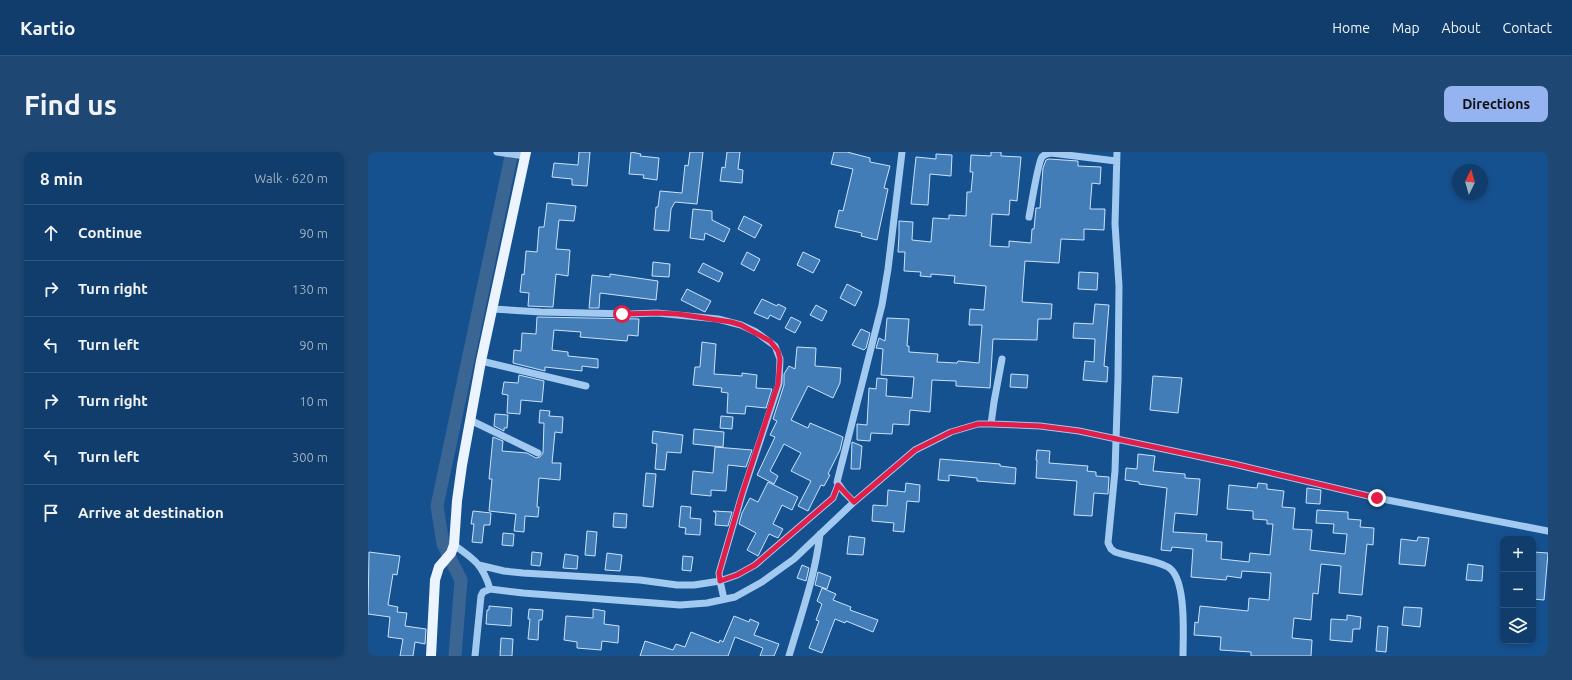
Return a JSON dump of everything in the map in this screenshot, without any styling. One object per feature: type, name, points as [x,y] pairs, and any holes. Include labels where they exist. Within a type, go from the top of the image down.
[{"type":"main road","points":[[431,656],[436,580],[439,567],[450,553],[470,420],[481,361],[525,154]]},
{"type":"street","points":[[497,152],[525,154]]},
{"type":"street","points":[[479,565],[504,571],[523,573],[640,580],[677,585],[720,583],[755,565],[833,498],[838,485],[837,482],[853,414],[882,305],[888,269],[902,152]]},
{"type":"street","points":[[1117,152],[1115,224],[1119,286],[1117,420],[1109,545],[1115,552],[1161,564],[1174,572],[1179,584],[1182,603],[1183,656]]},
{"type":"street","points":[[1029,217],[1041,157],[1044,154],[1051,153],[1116,161]]},
{"type":"street","points":[[493,308],[541,312],[631,314],[657,313],[718,319],[741,325],[760,335],[775,346],[780,359],[778,384],[742,494],[719,573],[724,598]]},
{"type":"street","points":[[992,422],[1002,359]]},
{"type":"street","points":[[481,361],[586,386]]},
{"type":"street","points":[[470,420],[538,453]]},
{"type":"street","points":[[489,586],[523,593],[680,605],[707,603],[724,598],[735,597],[762,582],[794,558],[853,502],[915,450],[951,432],[978,424],[992,422],[1040,426],[1116,436],[1377,498],[1548,531]]},
{"type":"street","points":[[838,485],[853,502]]},
{"type":"street","points":[[789,656],[814,572],[820,534]]},
{"type":"street","points":[[450,553],[473,559],[484,572],[489,586]]},
{"type":"street","points":[[475,656],[481,596],[489,586]]},
{"type":"building","points":[[579,152],[590,152],[587,186],[572,185],[572,179],[552,177],[554,163],[578,165]]},
{"type":"building","points":[[631,152],[641,154],[640,156],[659,158],[657,180],[643,178],[644,175],[629,174]]},
{"type":"building","points":[[690,152],[703,152],[697,204],[675,202],[671,209],[669,231],[654,230],[656,207],[658,207],[660,191],[682,193],[685,165],[688,166]]},
{"type":"building","points":[[727,152],[740,152],[738,169],[743,170],[742,183],[720,181],[722,167],[725,168]]},
{"type":"building","points":[[834,152],[847,152],[870,158],[870,162],[890,166],[884,188],[888,189],[877,240],[861,236],[862,233],[835,227],[839,210],[843,211],[853,169],[831,164]]},
{"type":"building","points":[[991,152],[1001,152],[1001,156],[1021,157],[1017,201],[1010,200],[1009,215],[992,214],[990,246],[1009,247],[1009,241],[1031,243],[1036,208],[1040,208],[1043,168],[1046,160],[1049,159],[1078,161],[1078,166],[1101,167],[1100,184],[1092,183],[1090,209],[1105,209],[1104,230],[1084,229],[1084,240],[1061,239],[1059,263],[1025,261],[1022,302],[1052,304],[1051,319],[1038,319],[1037,340],[993,339],[990,388],[956,386],[956,381],[932,380],[930,412],[910,410],[909,425],[893,424],[892,434],[871,433],[870,441],[857,440],[857,424],[867,425],[869,388],[876,389],[877,378],[887,379],[886,396],[912,398],[914,377],[881,375],[883,349],[876,348],[879,338],[885,341],[887,318],[909,319],[907,346],[909,346],[909,352],[938,354],[937,362],[957,363],[958,361],[979,363],[982,325],[969,325],[970,309],[984,310],[986,286],[954,283],[955,276],[931,274],[931,277],[920,276],[921,272],[904,271],[905,252],[898,252],[899,221],[913,222],[912,240],[931,242],[933,218],[949,219],[949,215],[966,216],[967,192],[971,192],[973,172],[970,172],[971,155],[991,156]]},
{"type":"building","points":[[936,154],[952,155],[951,176],[930,174],[928,205],[911,204],[916,157],[936,159]]},
{"type":"building","points":[[547,203],[576,206],[574,221],[559,220],[556,249],[570,250],[568,276],[556,274],[553,307],[528,306],[529,293],[520,292],[522,274],[524,275],[526,251],[537,252],[539,227],[544,227]]},
{"type":"building","points":[[693,209],[712,211],[712,220],[730,229],[724,242],[705,233],[704,240],[690,238]]},
{"type":"building","points":[[744,216],[762,225],[755,238],[738,229]]},
{"type":"building","points":[[747,252],[760,259],[754,271],[741,264]]},
{"type":"building","points":[[803,252],[820,260],[813,273],[797,265]]},
{"type":"building","points":[[653,262],[670,264],[669,277],[652,276]]},
{"type":"building","points":[[703,263],[723,273],[719,282],[698,272]]},
{"type":"building","points":[[1079,272],[1098,273],[1097,290],[1078,289]]},
{"type":"building","points":[[610,274],[658,281],[656,300],[600,293],[599,308],[589,308],[592,275],[610,277]]},
{"type":"building","points":[[847,284],[862,292],[855,306],[840,298]]},
{"type":"building","points":[[687,289],[711,301],[705,312],[681,300]]},
{"type":"building","points":[[762,299],[777,306],[778,304],[786,308],[780,320],[770,315],[768,319],[754,313]]},
{"type":"building","points":[[1095,304],[1109,305],[1104,366],[1108,367],[1107,382],[1083,380],[1085,361],[1094,362],[1095,339],[1073,338],[1074,323],[1093,324]]},
{"type":"building","points":[[816,305],[827,311],[822,321],[810,315]]},
{"type":"building","points":[[537,317],[639,319],[638,336],[628,335],[627,341],[580,337],[581,332],[554,330],[552,350],[568,352],[568,356],[598,359],[598,368],[582,366],[582,371],[545,367],[545,371],[513,363],[514,350],[521,351],[522,333],[536,334]]},
{"type":"building","points":[[791,317],[801,322],[795,333],[785,328]]},
{"type":"building","points":[[861,329],[870,333],[866,348],[864,350],[852,345]]},
{"type":"building","points":[[702,342],[716,344],[714,374],[742,376],[742,373],[757,375],[756,388],[772,389],[766,408],[746,406],[745,414],[727,413],[728,393],[721,392],[722,388],[693,385],[695,367],[700,367]]},
{"type":"building","points":[[797,347],[816,348],[815,366],[841,368],[840,383],[833,398],[808,386],[791,420],[808,428],[810,423],[843,437],[840,450],[828,474],[830,475],[824,486],[821,485],[808,511],[798,506],[811,481],[791,471],[801,453],[784,444],[770,471],[778,476],[774,484],[757,475],[775,437],[770,435],[777,421],[773,419],[784,385],[784,374],[789,366],[795,369]]},
{"type":"building","points":[[1011,374],[1028,375],[1027,388],[1010,387]]},
{"type":"building","points":[[519,375],[544,381],[542,402],[521,400],[520,414],[507,413],[508,395],[502,394],[504,382],[518,383]]},
{"type":"building","points":[[1153,376],[1182,378],[1178,413],[1150,410]]},
{"type":"building","points":[[540,410],[550,411],[549,416],[563,417],[562,433],[555,432],[552,463],[561,463],[560,480],[539,478],[537,507],[539,507],[538,517],[525,516],[524,532],[514,531],[516,514],[489,511],[492,479],[489,479],[493,437],[503,441],[502,451],[527,453],[536,458],[540,457],[543,453],[544,423],[539,423]]},
{"type":"building","points":[[495,414],[508,415],[507,428],[504,428],[504,431],[494,426]]},
{"type":"building","points":[[721,416],[733,417],[732,429],[720,428]]},
{"type":"building","points":[[694,429],[724,432],[723,447],[693,444]]},
{"type":"building","points":[[653,431],[683,435],[681,453],[667,452],[665,470],[655,469],[657,444],[652,443]]},
{"type":"building","points":[[852,442],[862,446],[860,469],[851,469]]},
{"type":"building","points":[[715,447],[752,450],[746,467],[728,465],[726,491],[711,490],[711,496],[691,494],[693,471],[713,473]]},
{"type":"building","points":[[1037,450],[1050,451],[1049,463],[1088,466],[1087,471],[1096,472],[1096,476],[1109,477],[1108,494],[1094,493],[1092,516],[1074,515],[1077,481],[1036,478]]},
{"type":"building","points":[[1138,454],[1155,456],[1153,471],[1185,474],[1185,478],[1200,479],[1197,515],[1175,513],[1173,532],[1207,534],[1206,541],[1222,542],[1221,559],[1249,562],[1250,553],[1270,555],[1273,524],[1267,524],[1267,520],[1253,519],[1253,511],[1227,509],[1229,485],[1257,488],[1258,483],[1267,484],[1267,489],[1284,491],[1282,507],[1295,508],[1293,529],[1312,530],[1310,550],[1345,554],[1347,534],[1333,533],[1334,524],[1316,523],[1317,510],[1348,512],[1348,519],[1361,520],[1360,527],[1374,528],[1373,545],[1367,544],[1362,595],[1339,593],[1341,566],[1321,564],[1318,594],[1313,593],[1311,620],[1294,618],[1292,638],[1312,640],[1311,656],[1251,656],[1251,652],[1220,650],[1221,637],[1194,635],[1195,622],[1198,623],[1200,606],[1248,611],[1249,598],[1269,600],[1271,573],[1242,571],[1241,578],[1227,576],[1226,580],[1191,577],[1193,549],[1172,547],[1171,551],[1161,550],[1167,488],[1139,484],[1139,482],[1125,480],[1126,468],[1137,469]]},
{"type":"building","points":[[940,459],[1000,464],[1000,466],[1016,468],[1015,484],[977,481],[977,478],[949,475],[949,481],[938,480]]},
{"type":"building","points":[[646,473],[656,474],[653,507],[643,506]]},
{"type":"building","points":[[768,482],[798,497],[792,510],[782,505],[773,524],[783,529],[778,538],[769,534],[758,556],[747,550],[756,533],[739,524],[742,513],[750,498],[758,502]]},
{"type":"building","points":[[906,483],[920,485],[919,502],[907,501],[904,532],[893,531],[894,523],[872,521],[873,505],[887,506],[888,490],[905,492]]},
{"type":"building","points":[[1307,488],[1321,490],[1320,504],[1306,503]]},
{"type":"building","points":[[681,506],[691,507],[690,518],[701,519],[700,535],[685,534],[686,528],[679,527]]},
{"type":"building","points":[[473,511],[491,513],[490,525],[484,525],[482,543],[472,542],[474,524],[471,524]]},
{"type":"building","points":[[713,511],[732,512],[728,526],[715,525],[716,513]]},
{"type":"building","points":[[614,513],[627,514],[626,528],[613,527]]},
{"type":"building","points":[[587,531],[597,532],[595,556],[585,555]]},
{"type":"building","points":[[503,533],[514,534],[513,546],[502,545]]},
{"type":"building","points":[[849,536],[865,538],[863,555],[847,554]]},
{"type":"building","points":[[1418,537],[1429,538],[1425,566],[1399,564],[1401,539],[1417,541]]},
{"type":"building","points":[[369,552],[400,556],[397,575],[393,574],[388,605],[398,607],[397,612],[407,613],[405,626],[426,629],[425,644],[415,642],[413,656],[400,656],[403,639],[388,637],[390,617],[368,614]]},
{"type":"building","points":[[532,552],[542,553],[540,566],[531,565]]},
{"type":"building","points":[[1536,552],[1548,553],[1544,600],[1536,599]]},
{"type":"building","points":[[607,553],[622,555],[620,571],[605,570]]},
{"type":"building","points":[[565,554],[578,556],[577,569],[563,568]]},
{"type":"building","points":[[683,556],[693,557],[691,571],[682,570]]},
{"type":"building","points":[[1468,564],[1483,566],[1482,581],[1466,580]]},
{"type":"building","points":[[802,565],[809,568],[806,581],[797,578]]},
{"type":"building","points":[[818,572],[831,577],[827,589],[815,585]]},
{"type":"building","points":[[822,588],[836,594],[833,600],[851,607],[850,610],[878,620],[873,632],[846,621],[845,623],[835,619],[822,653],[809,648],[819,621],[816,620],[822,604],[817,601]]},
{"type":"building","points":[[489,606],[512,608],[511,626],[486,624],[487,610],[489,610]]},
{"type":"building","points":[[1404,607],[1422,608],[1420,627],[1402,625]]},
{"type":"building","points":[[529,609],[543,610],[542,620],[539,620],[538,640],[528,639],[530,619],[528,619]]},
{"type":"building","points":[[593,609],[605,611],[604,624],[619,626],[618,643],[602,641],[601,650],[577,648],[577,642],[564,640],[566,616],[593,618]]},
{"type":"building","points":[[1347,615],[1361,617],[1360,629],[1353,629],[1352,642],[1330,640],[1331,619],[1347,620]]},
{"type":"building","points":[[734,616],[749,622],[750,619],[759,623],[754,635],[779,644],[774,656],[760,656],[763,648],[735,637],[728,656],[640,656],[645,641],[673,650],[676,644],[685,647],[691,632],[719,643],[720,640],[723,642]]},
{"type":"building","points":[[1378,626],[1388,627],[1386,652],[1376,651]]},
{"type":"building","points":[[501,638],[513,639],[512,656],[500,656]]},
{"type":"waterway","points":[[455,656],[461,580],[443,544],[437,506],[512,152]]},
{"type":"route","points":[[622,314],[678,314],[731,322],[756,332],[770,341],[778,351],[780,359],[780,376],[778,384],[742,494],[719,573],[720,581],[749,570],[833,498],[836,494],[838,485],[854,502],[915,450],[951,432],[978,424],[1040,426],[1079,431],[1152,448],[1234,464],[1377,498]]}]
